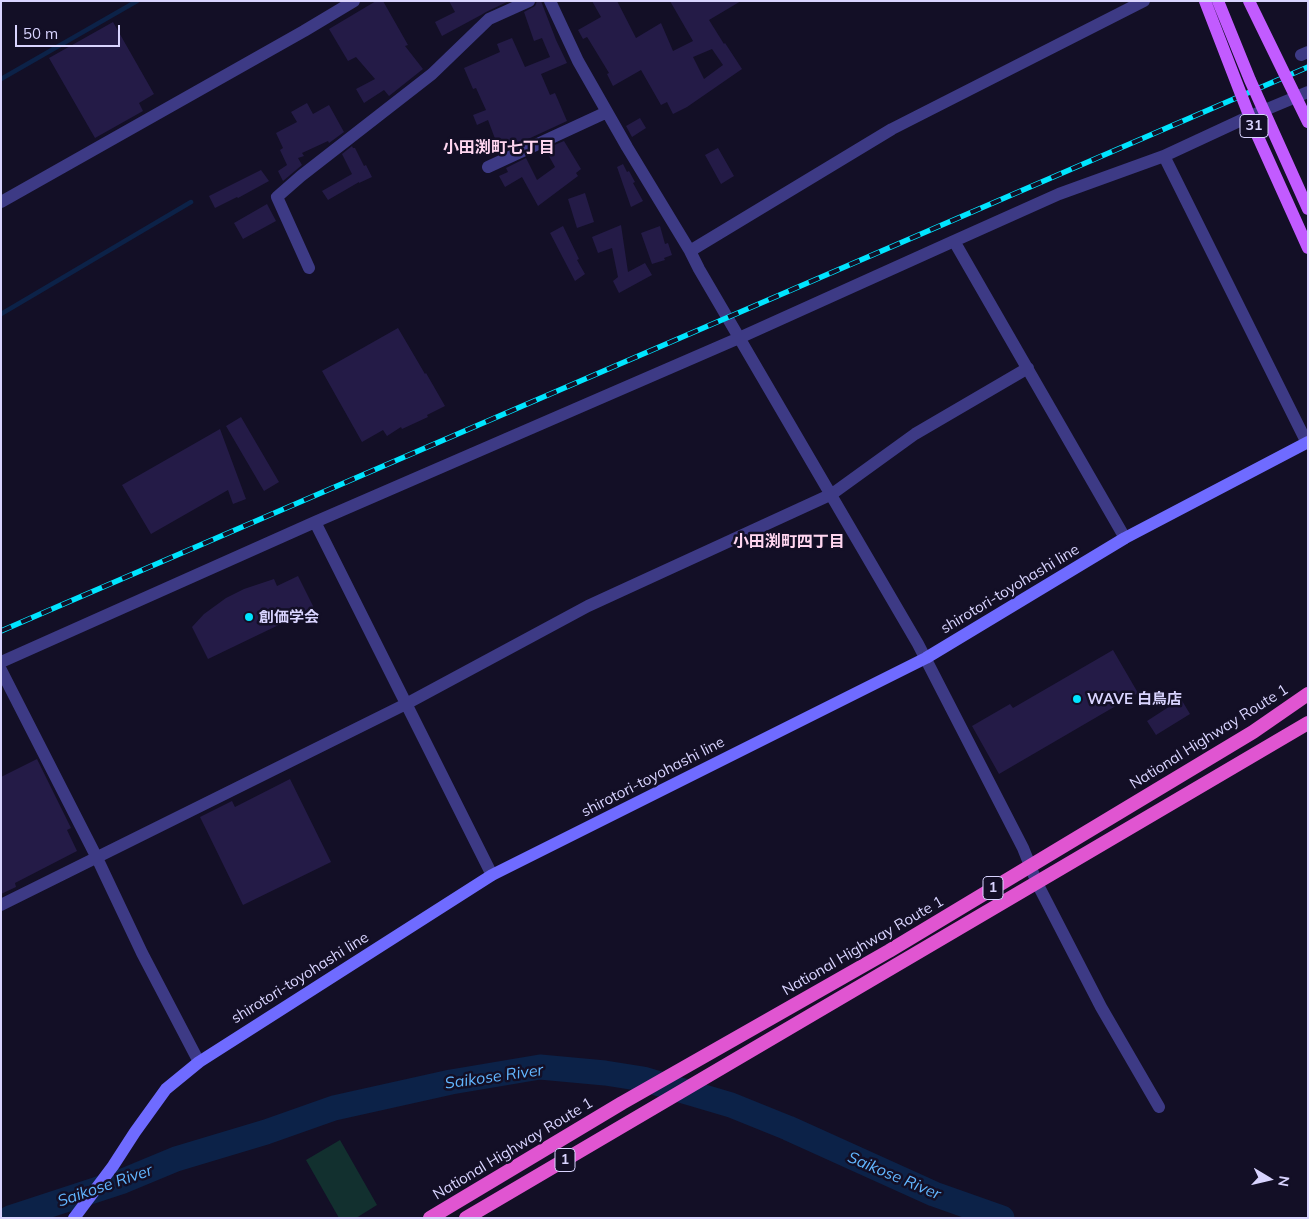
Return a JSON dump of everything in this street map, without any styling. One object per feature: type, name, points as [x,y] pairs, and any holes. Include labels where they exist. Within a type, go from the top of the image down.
[{"type":"highway","name":"National Highway Route 1","points":[[430,1218],[622,1103],[889,951],[1253,732],[1308,694]]},
{"type":"highway","name":"1","points":[[466,1218],[1308,723]]},
{"type":"main road","name":"31","points":[[1205,1],[1254,128],[1308,248]]},
{"type":"main road","name":"31","points":[[1218,1],[1250,80],[1308,209]]},
{"type":"main road","points":[[1249,1],[1308,122]]},
{"type":"main road","name":"shirotori-toyohashi line","points":[[74,1218],[113,1166],[166,1089],[199,1062],[492,875],[926,658],[1125,538],[1307,442]]},
{"type":"street","points":[[1,202],[354,1]]},
{"type":"street","points":[[309,268],[277,197],[300,176],[432,74],[489,19],[529,1]]},
{"type":"street","points":[[550,1],[578,61],[607,112],[832,494],[926,658],[1023,848],[1036,883],[1101,1007],[1160,1107]]},
{"type":"street","points":[[690,251],[892,129],[1144,1]]},
{"type":"street","points":[[1,662],[315,522],[739,338],[1059,194],[1164,156],[1248,117],[1308,92]]},
{"type":"street","points":[[488,167],[607,112]]},
{"type":"street","points":[[1164,156],[1307,442]]},
{"type":"street","points":[[954,240],[1125,538]]},
{"type":"street","points":[[1,905],[406,704],[588,606],[832,494],[915,434],[1028,368]]},
{"type":"street","points":[[315,522],[492,875]]},
{"type":"street","points":[[1,670],[97,858],[142,953],[199,1062]]},
{"type":"green space","points":[[340,1140],[377,1205],[356,1218],[339,1218],[306,1160]]},
{"type":"building","points":[[376,1],[383,1],[408,45],[405,46],[423,69],[389,96],[384,90],[364,103],[356,89],[375,79],[356,57],[348,61],[329,29]]},
{"type":"building","points":[[449,1],[509,1],[442,36],[435,22],[455,12]]},
{"type":"building","points":[[537,1],[541,1],[567,63],[541,74],[550,95],[555,93],[567,121],[500,152],[488,120],[477,125],[473,115],[486,110],[476,88],[473,89],[464,68],[500,52],[497,44],[512,38],[525,67],[550,57],[542,38],[534,41],[524,12],[535,6]]},
{"type":"building","points":[[592,1],[617,1],[636,38],[661,23],[673,51],[693,41],[670,1],[741,1],[709,20],[742,69],[687,107],[673,114],[667,102],[661,105],[641,70],[613,86],[607,74],[609,73],[589,40],[587,37],[583,39],[578,30],[601,17]],"holes":[[[712,49],[723,65],[704,79],[693,57]]]},
{"type":"building","points":[[113,22],[154,94],[139,103],[143,111],[95,138],[49,58]]},
{"type":"building","points":[[307,103],[313,114],[329,105],[344,132],[329,143],[328,141],[302,153],[304,156],[298,158],[302,165],[283,181],[278,171],[287,165],[280,150],[283,148],[276,133],[297,122],[291,112]]},
{"type":"building","points":[[640,118],[646,128],[632,137],[626,126]]},
{"type":"building","points":[[564,141],[581,169],[576,173],[578,176],[538,206],[522,177],[505,187],[499,176],[508,172],[506,168],[526,158],[537,180],[555,167],[545,149]]},
{"type":"building","points":[[352,146],[372,177],[359,182],[328,200],[322,191],[352,174],[342,154]]},
{"type":"building","points":[[718,148],[734,176],[721,184],[705,155]]},
{"type":"building","points":[[623,164],[635,182],[633,183],[643,201],[631,207],[617,167]]},
{"type":"building","points":[[261,170],[269,181],[215,208],[209,196]]},
{"type":"building","points":[[585,193],[594,222],[577,228],[568,199]]},
{"type":"building","points":[[267,204],[276,221],[243,239],[234,223]]},
{"type":"building","points":[[621,225],[628,272],[645,263],[652,275],[619,293],[613,281],[618,277],[612,248],[598,253],[592,237]]},
{"type":"building","points":[[563,226],[585,274],[575,281],[550,233]]},
{"type":"building","points":[[660,226],[665,244],[668,243],[672,255],[664,258],[665,260],[652,264],[641,233]]},
{"type":"building","points":[[398,328],[445,406],[427,415],[428,417],[402,429],[401,427],[387,436],[383,430],[362,442],[322,371]]},
{"type":"building","points":[[241,417],[279,482],[264,491],[226,426]]},
{"type":"building","points":[[220,429],[246,499],[233,504],[228,490],[151,534],[122,485]]},
{"type":"building","name":"創価学会","points":[[298,576],[314,608],[208,659],[192,627],[204,614],[226,598],[244,589],[274,579],[277,586]]},
{"type":"building","name":"WAVE 白鳥店","points":[[1113,650],[1138,693],[999,774],[972,726],[1010,704],[1013,708]]},
{"type":"building","points":[[1181,699],[1190,714],[1156,735],[1147,721]]},
{"type":"building","points":[[37,759],[71,828],[67,830],[77,851],[15,883],[16,887],[1,894],[1,777]]},
{"type":"building","points":[[290,779],[331,862],[243,905],[200,817],[232,801],[235,807]]},
{"type":"waterway","points":[[1,79],[137,1]]},
{"type":"waterway","points":[[1,314],[191,202]]},
{"type":"waterway","name":"Saikose River","points":[[10,1218],[123,1181],[176,1159],[266,1132],[334,1108],[451,1082],[540,1067],[605,1073],[643,1079],[731,1105],[788,1128],[934,1194],[1002,1218]]},
{"type":"railway","points":[[1,631],[1308,67]]},
{"type":"place","name":"創価学会","points":[[249,617]]},
{"type":"place","name":"WAVE 白鳥店","points":[[1077,699]]},
{"type":"district","name":"小田渕町七丁目","points":[[499,148]]},
{"type":"district","name":"小田渕町四丁目","points":[[789,542]]}]
